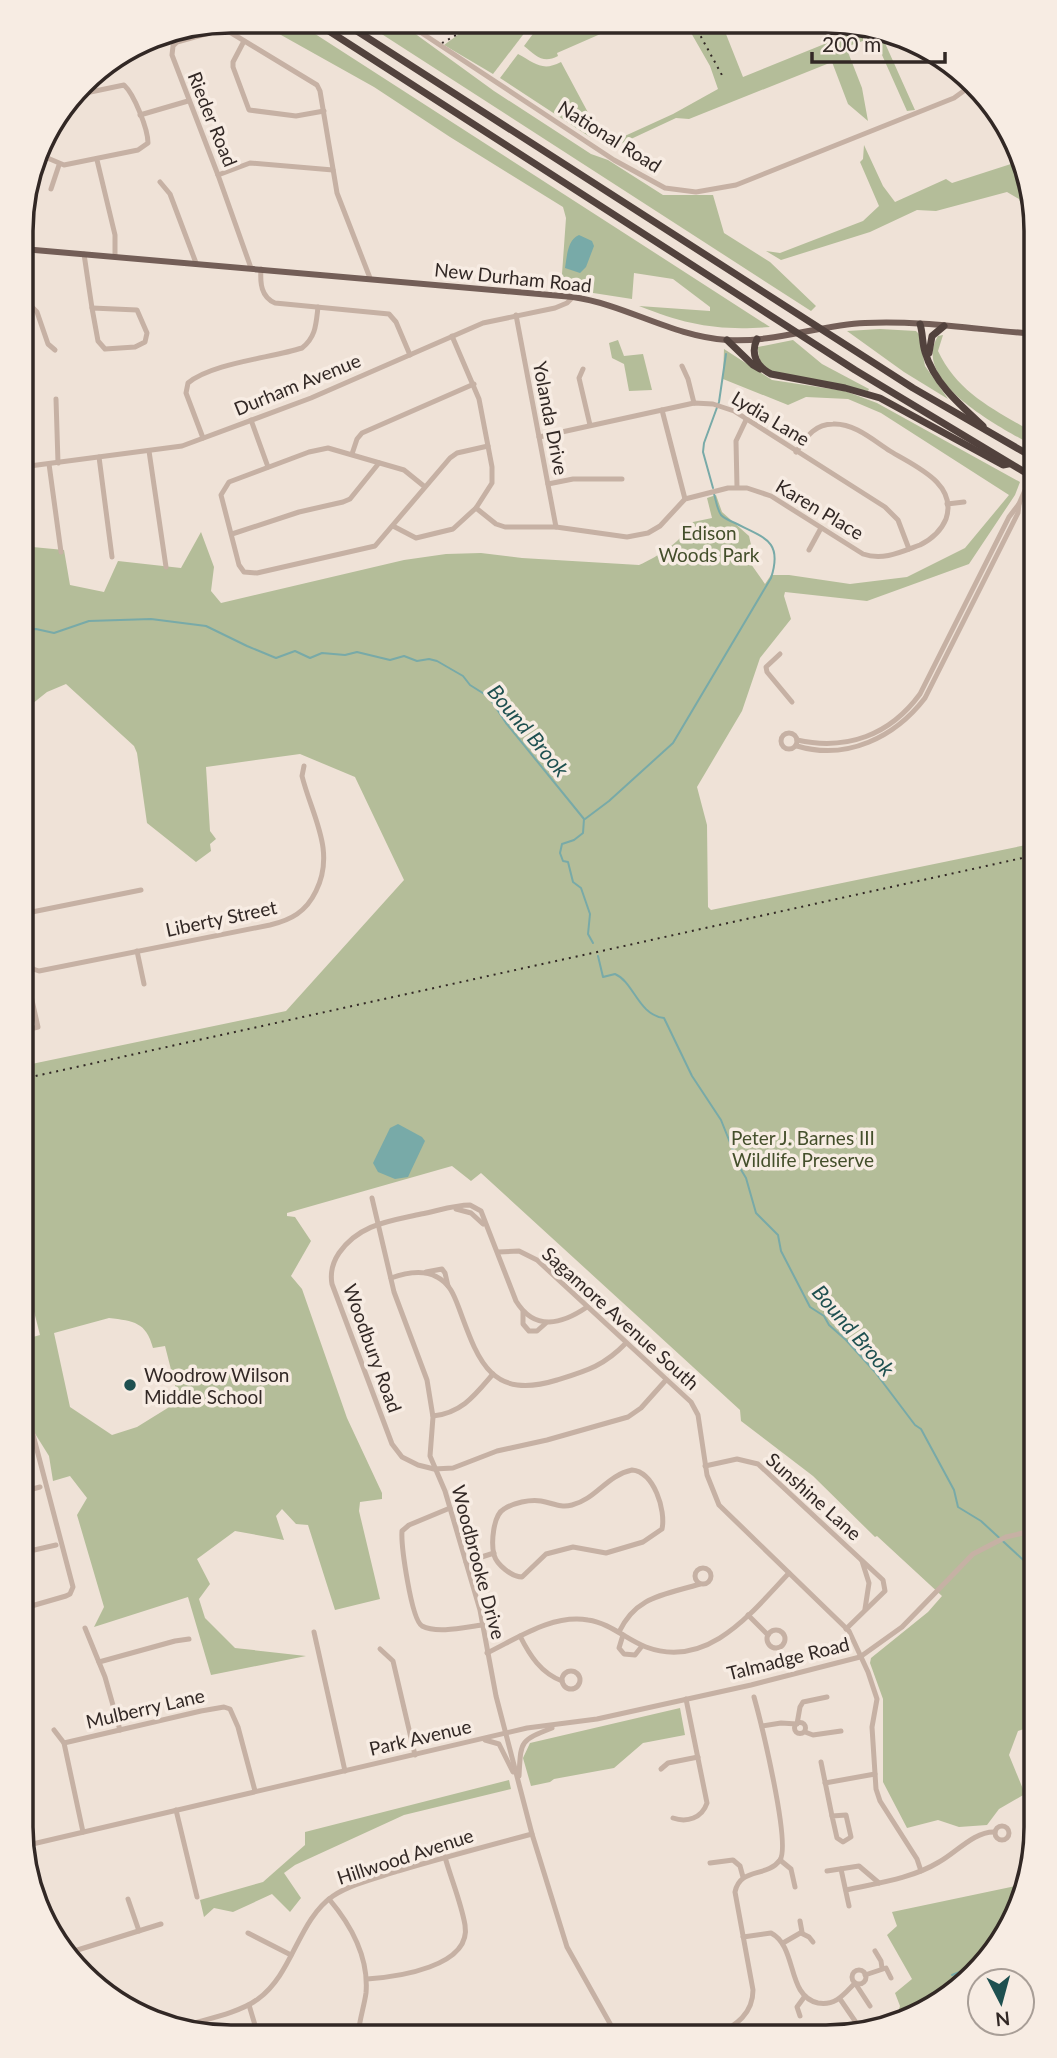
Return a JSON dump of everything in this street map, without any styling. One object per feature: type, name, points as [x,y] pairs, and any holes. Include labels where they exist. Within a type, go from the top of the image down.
[{"type":"highway","points":[[332,33],[855,370],[1024,472]]},
{"type":"highway","points":[[360,33],[832,337],[1024,454]]},
{"type":"highway","points":[[920,324],[929,361],[950,395],[997,438]]},
{"type":"highway","points":[[929,361],[930,339],[944,326]]},
{"type":"highway","points":[[757,339],[754,356],[763,370]]},
{"type":"highway","points":[[727,340],[753,365],[763,370],[787,379],[845,388],[880,398],[1003,465],[1010,463]]},
{"type":"main road","name":"New Durham Road","points":[[33,250],[573,297],[612,306],[688,335],[727,340],[757,339],[878,322],[1024,333]]},
{"type":"street","name":"Rieder Road","points":[[228,33],[317,85],[324,111],[337,193],[370,278]]},
{"type":"street","name":"National Road","points":[[422,33],[614,160],[665,188],[678,191],[716,190],[736,185],[954,98],[964,90]]},
{"type":"street","name":"Rieder Road","points":[[198,36],[177,42],[173,46],[172,55],[251,268]]},
{"type":"street","points":[[244,41],[233,67],[249,110],[296,116],[324,111]]},
{"type":"street","points":[[47,158],[59,164],[71,165],[144,148],[148,137],[130,91],[124,85],[91,92]]},
{"type":"street","points":[[140,116],[188,101]]},
{"type":"street","points":[[97,160],[114,235],[115,256]]},
{"type":"street","points":[[218,175],[250,163],[333,170]]},
{"type":"street","points":[[51,189],[59,164]]},
{"type":"street","points":[[160,182],[170,194],[196,263]]},
{"type":"street","points":[[83,254],[92,308],[98,341],[105,349],[135,348],[145,342],[147,333],[137,310],[92,308]]},
{"type":"street","points":[[261,269],[260,278],[267,299],[275,303],[389,314],[396,322],[411,355]]},
{"type":"street","name":"Durham Avenue","points":[[33,466],[181,446],[324,393],[489,320],[555,308],[573,297]]},
{"type":"street","points":[[202,438],[186,393],[188,383],[229,366],[302,348],[311,341],[318,307]]},
{"type":"street","points":[[33,308],[37,312],[48,344],[55,350]]},
{"type":"street","name":"Yolanda Drive","points":[[516,315],[556,527]]},
{"type":"street","points":[[393,526],[416,538],[453,529],[476,508],[492,483],[492,467],[479,398],[452,336]]},
{"type":"street","points":[[682,366],[694,403]]},
{"type":"street","points":[[583,369],[579,378],[590,425]]},
{"type":"street","points":[[352,454],[362,433],[474,384]]},
{"type":"street","points":[[55,399],[58,463]]},
{"type":"street","name":"Lydia Lane","points":[[539,436],[694,403],[721,406],[892,513],[898,520],[909,549]]},
{"type":"street","points":[[476,508],[496,524],[505,527],[556,527],[627,537],[654,530],[666,522],[685,499],[662,410]]},
{"type":"street","points":[[251,420],[268,467]]},
{"type":"street","points":[[737,487],[736,441],[746,420]]},
{"type":"street","name":"Karen Place","points":[[685,499],[737,487],[758,491],[771,496],[868,556],[883,557],[924,543],[938,532],[945,522],[947,504],[944,492],[936,480],[851,427],[832,424],[818,428],[810,433],[796,452]]},
{"type":"street","points":[[425,487],[404,470],[335,449],[320,449],[229,482],[222,492],[239,565],[244,572],[250,573],[367,550],[375,546],[457,453],[488,446]]},
{"type":"street","points":[[149,451],[166,567]]},
{"type":"street","points":[[99,457],[112,557]]},
{"type":"street","points":[[232,534],[350,499],[379,463]]},
{"type":"street","points":[[49,464],[61,552]]},
{"type":"street","points":[[548,484],[573,479],[622,480]]},
{"type":"street","points":[[797,743],[838,744],[869,737],[901,718],[923,696],[1018,513],[1024,491]]},
{"type":"street","points":[[947,504],[964,502]]},
{"type":"street","points":[[923,696],[1009,517],[1019,504]]},
{"type":"street","points":[[809,550],[821,528]]},
{"type":"street","points":[[780,654],[766,667],[767,672],[792,702]]},
{"type":"street","name":"Liberty Street","points":[[33,969],[39,971],[288,920],[307,906],[321,881],[325,860],[302,776],[304,766]]},
{"type":"street","points":[[33,912],[141,890]]},
{"type":"street","points":[[137,951],[144,984]]},
{"type":"street","points":[[33,1008],[38,1027],[33,1028]]},
{"type":"street","name":"Woodbrooke Drive","points":[[372,1198],[391,1278],[427,1380],[433,1416],[430,1456],[450,1508],[466,1562],[507,1733]]},
{"type":"street","name":"Woodbury Road","points":[[434,1469],[410,1462],[397,1452],[392,1444],[332,1284],[333,1264],[344,1247],[361,1230],[452,1208],[474,1214],[489,1232],[498,1252]]},
{"type":"street","name":"Sagamore Avenue South","points":[[498,1252],[519,1251],[528,1254],[696,1409],[705,1466],[713,1495],[719,1505],[846,1629],[868,1672],[877,1699],[872,1727],[880,1801],[917,1859],[921,1871]]},
{"type":"street","points":[[498,1252],[516,1301],[532,1318],[546,1323],[572,1318],[587,1307]]},
{"type":"street","points":[[391,1278],[442,1269],[476,1354],[493,1374],[517,1385],[537,1386],[599,1366],[626,1343]]},
{"type":"street","points":[[523,1311],[523,1324],[529,1331],[537,1331],[546,1323]]},
{"type":"street","points":[[433,1416],[445,1415],[467,1404],[493,1374]]},
{"type":"street","points":[[434,1469],[453,1468],[497,1451],[628,1417],[641,1408],[666,1380]]},
{"type":"street","points":[[33,1435],[73,1587],[66,1596],[33,1606]]},
{"type":"street","name":"Sunshine Lane","points":[[705,1466],[737,1459],[758,1464],[883,1580],[885,1591],[846,1629]]},
{"type":"street","points":[[632,1470],[645,1475],[656,1494],[663,1520],[662,1529],[632,1547],[601,1553],[580,1547],[558,1550],[546,1554],[525,1576],[518,1578],[502,1567],[494,1553],[498,1514],[514,1505],[537,1501],[561,1507],[570,1506],[585,1501],[616,1476],[632,1470]]},
{"type":"street","points":[[33,1489],[40,1487]]},
{"type":"street","points":[[450,1508],[402,1531],[414,1614],[423,1626],[431,1629],[482,1625]]},
{"type":"street","name":"Talmadge Road","points":[[507,1733],[597,1719],[751,1685],[860,1657],[901,1627],[943,1583],[981,1549],[1006,1536],[1023,1533]]},
{"type":"street","points":[[33,1550],[56,1545]]},
{"type":"street","points":[[466,1562],[494,1553]]},
{"type":"street","name":"Sunshine Lane","points":[[860,1558],[869,1583],[864,1611]]},
{"type":"street","points":[[487,1653],[545,1625],[577,1619],[589,1620],[642,1646],[670,1652],[694,1650],[716,1642],[748,1615],[789,1573]]},
{"type":"street","points":[[642,1646],[633,1656],[624,1654],[619,1647],[621,1634],[634,1608],[643,1602],[700,1584]]},
{"type":"street","points":[[748,1615],[768,1635]]},
{"type":"street","points":[[85,1628],[99,1662],[120,1730]]},
{"type":"street","points":[[314,1632],[345,1771]]},
{"type":"street","points":[[520,1636],[539,1667],[550,1677],[562,1681]]},
{"type":"street","points":[[99,1662],[189,1639]]},
{"type":"street","points":[[380,1648],[393,1661],[415,1755]]},
{"type":"street","points":[[736,2025],[753,2004],[753,1990],[735,1892],[737,1883],[743,1877],[770,1869],[780,1860],[784,1850],[782,1827],[754,1697]]},
{"type":"street","points":[[797,1724],[803,1702],[827,1697]]},
{"type":"street","points":[[673,1818],[694,1818],[704,1810],[706,1799],[686,1699]]},
{"type":"street","name":"Mulberry Lane","points":[[64,1743],[224,1707],[230,1709],[238,1727],[255,1791]]},
{"type":"street","points":[[519,1783],[520,1751],[523,1743],[530,1737],[561,1724]]},
{"type":"street","points":[[762,1726],[804,1724],[804,1732],[813,1735],[841,1731]]},
{"type":"street","name":"Mulberry Lane","points":[[54,1730],[64,1743],[83,1832]]},
{"type":"street","points":[[507,1733],[532,1834],[568,1947],[611,2025]]},
{"type":"street","name":"Park Avenue","points":[[34,1844],[507,1733]]},
{"type":"street","points":[[478,1740],[499,1744],[519,1783]]},
{"type":"street","points":[[661,1769],[668,1763],[698,1757]]},
{"type":"street","points":[[821,1762],[836,1838],[847,1841],[851,1837],[848,1815],[832,1816]]},
{"type":"street","points":[[825,1783],[875,1774]]},
{"type":"street","points":[[176,1810],[197,1897]]},
{"type":"street","points":[[846,1890],[921,1871],[956,1852],[981,1833],[995,1832]]},
{"type":"street","name":"Hillwood Avenue","points":[[197,2021],[249,2005],[272,1986],[314,1915],[329,1899],[342,1891],[445,1857],[532,1834]]},
{"type":"street","points":[[367,1979],[397,1976],[438,1963],[454,1955],[461,1946],[465,1926],[445,1857]]},
{"type":"street","points":[[710,1863],[733,1860],[740,1866],[743,1877]]},
{"type":"street","points":[[780,1860],[791,1869],[794,1887]]},
{"type":"street","points":[[827,1871],[859,1866],[879,1883]]},
{"type":"street","points":[[841,1869],[849,1906]]},
{"type":"street","points":[[128,1899],[139,1931]]},
{"type":"street","points":[[329,1899],[355,1937],[367,1979],[360,2025]]},
{"type":"street","points":[[783,1943],[801,1933],[803,1929],[800,1921]]},
{"type":"street","points":[[77,1950],[161,1924]]},
{"type":"street","points":[[248,1933],[291,1955]]},
{"type":"street","points":[[743,1937],[764,1933],[777,1936],[783,1943],[798,1985],[805,1996],[820,2003],[832,2003],[840,1999],[855,1983],[863,1983],[866,1975],[882,1968],[886,1968],[891,1978]]},
{"type":"street","points":[[801,1933],[813,1942]]},
{"type":"street","points":[[875,1951],[882,1968]]},
{"type":"street","points":[[866,1975],[860,1970],[852,1977],[870,2006]]},
{"type":"street","points":[[800,2016],[797,2007],[805,1996]]},
{"type":"street","points":[[840,1999],[855,2022]]},
{"type":"street","points":[[249,2005],[255,2025]]},
{"type":"green space","points":[[277,33],[314,33],[770,327],[703,325],[672,318],[639,306],[710,311],[710,307],[673,279],[634,273],[632,299],[561,288],[566,218],[563,207],[374,87]]},
{"type":"green space","points":[[380,33],[414,33],[494,91],[591,154],[608,160],[663,195],[713,195],[724,233],[770,262],[816,306],[811,311]]},
{"type":"green space","points":[[460,33],[524,33],[493,74],[444,45]]},
{"type":"green space","points":[[534,33],[603,33],[548,59],[536,56],[524,46]]},
{"type":"green space","points":[[691,33],[726,33],[743,77],[848,35],[870,39],[846,47],[862,88],[868,121],[848,104],[832,62],[689,119],[676,118],[618,145],[616,140],[673,114],[718,89],[710,66]]},
{"type":"green space","points":[[875,40],[885,43],[915,110],[907,111]]},
{"type":"green space","points":[[518,54],[544,66],[561,62],[600,135],[590,137],[500,78]]},
{"type":"green space","points":[[864,145],[883,186],[895,202],[946,179],[952,183],[1011,164],[1022,206],[1019,199],[1007,192],[936,211],[917,210],[870,232],[781,260],[766,251],[780,253],[863,221],[879,206],[860,162],[863,159]]},
{"type":"green space","points":[[847,331],[916,331],[919,334],[925,366],[948,399],[904,372]]},
{"type":"green space","points":[[943,335],[938,351],[956,379],[980,400],[1024,427],[1024,440],[984,417],[948,387],[937,370],[933,353],[938,336]]},
{"type":"green space","points":[[618,340],[624,356],[643,354],[652,390],[629,391],[624,364],[612,358],[609,343]]},
{"type":"green space","points":[[793,340],[822,364],[869,389],[868,391],[784,376],[763,365],[758,347]]},
{"type":"green space","name":"Peter J. Barnes III Wildlife Preserve","points":[[724,349],[772,380],[845,391],[877,403],[1020,482],[1015,495],[969,564],[867,601],[785,592],[791,619],[760,658],[742,711],[697,787],[707,825],[708,907],[711,910],[1024,846],[1023,1729],[1018,1731],[1009,1755],[1023,1795],[999,1809],[987,1825],[959,1827],[938,1820],[907,1828],[883,1782],[883,1699],[870,1663],[871,1658],[928,1612],[942,1596],[875,1537],[813,1476],[741,1421],[740,1410],[481,1173],[471,1181],[452,1166],[287,1213],[287,1216],[295,1217],[311,1241],[291,1276],[302,1289],[347,1418],[382,1493],[382,1499],[360,1502],[359,1511],[380,1599],[335,1610],[308,1525],[296,1524],[282,1509],[276,1516],[284,1540],[235,1531],[197,1559],[210,1584],[199,1599],[205,1618],[235,1648],[306,1656],[211,1675],[188,1597],[94,1627],[104,1607],[77,1515],[87,1498],[70,1476],[53,1481],[49,1456],[33,1430],[33,1337],[40,1335],[33,1307],[33,1064],[286,1011],[404,880],[355,777],[300,754],[206,767],[210,831],[216,839],[210,844],[211,851],[196,862],[147,823],[134,746],[66,684],[47,692],[33,703],[33,547],[64,550],[70,585],[104,592],[118,561],[181,568],[201,532],[214,567],[211,591],[221,603],[404,560],[446,554],[481,553],[639,565],[669,547],[693,522],[712,518],[707,498],[716,495],[722,512],[749,536],[752,549],[746,557],[765,584],[771,575],[789,575],[850,584],[907,577],[965,548],[1009,495],[881,413],[848,399],[806,397],[788,405],[723,379]],"holes":[[[109,1318],[132,1322],[143,1328],[153,1348],[165,1346],[179,1401],[137,1427],[112,1435],[70,1407],[54,1333]]]},
{"type":"green space","points":[[680,1708],[685,1735],[643,1743],[614,1768],[531,1786],[523,1758],[530,1743]]},
{"type":"green space","points":[[509,1780],[511,1789],[404,1815],[295,1865],[284,1873],[301,1898],[290,1912],[272,1894],[233,1912],[214,1908],[204,1917],[200,1900],[263,1882],[305,1845],[305,1832]]},
{"type":"green space","points":[[1014,1886],[997,1926],[966,1967],[925,1998],[899,2010],[895,1993],[912,1979],[887,1935],[897,1926],[892,1912]]},
{"type":"water","points":[[579,235],[592,241],[594,246],[586,267],[580,273],[565,268],[570,245]]},
{"type":"water","points":[[398,1124],[425,1141],[408,1177],[395,1179],[378,1172],[373,1163],[390,1128]]},
{"type":"waterway","points":[[713,488],[703,452],[719,402],[726,354]]},
{"type":"waterway","points":[[585,819],[673,743],[771,578],[775,556],[769,542],[721,515],[714,494]]},
{"type":"waterway","name":"Bound Brook","points":[[33,629],[54,633],[89,621],[151,619],[206,626],[276,658],[295,651],[310,658],[322,653],[345,655],[357,652],[390,660],[404,656],[417,661],[437,661],[463,676],[470,685],[489,697],[506,723],[584,819],[583,833],[562,844],[560,853],[563,861],[568,862],[573,882],[581,888],[590,914],[588,934],[593,943]]},
{"type":"waterway","name":"Bound Brook","points":[[598,956],[603,977],[615,974],[621,978],[648,1011],[664,1018],[692,1076],[721,1120],[734,1158],[746,1178],[756,1213],[778,1235],[781,1251],[810,1307],[824,1316],[829,1325],[846,1340],[921,1429],[954,1490],[958,1507],[981,1521],[1023,1560]]},
{"type":"waterway","points":[[952,1975],[960,1972]]},
{"type":"railway","points":[[442,43],[460,33]]},
{"type":"railway","points":[[699,33],[723,77]]},
{"type":"railway","points":[[33,1077],[1024,858]]},
{"type":"place","name":"Woodrow Wilson Middle School","points":[[130,1385]]},
{"type":"park label","name":"Edison Woods Park","points":[[709,543]]}]
